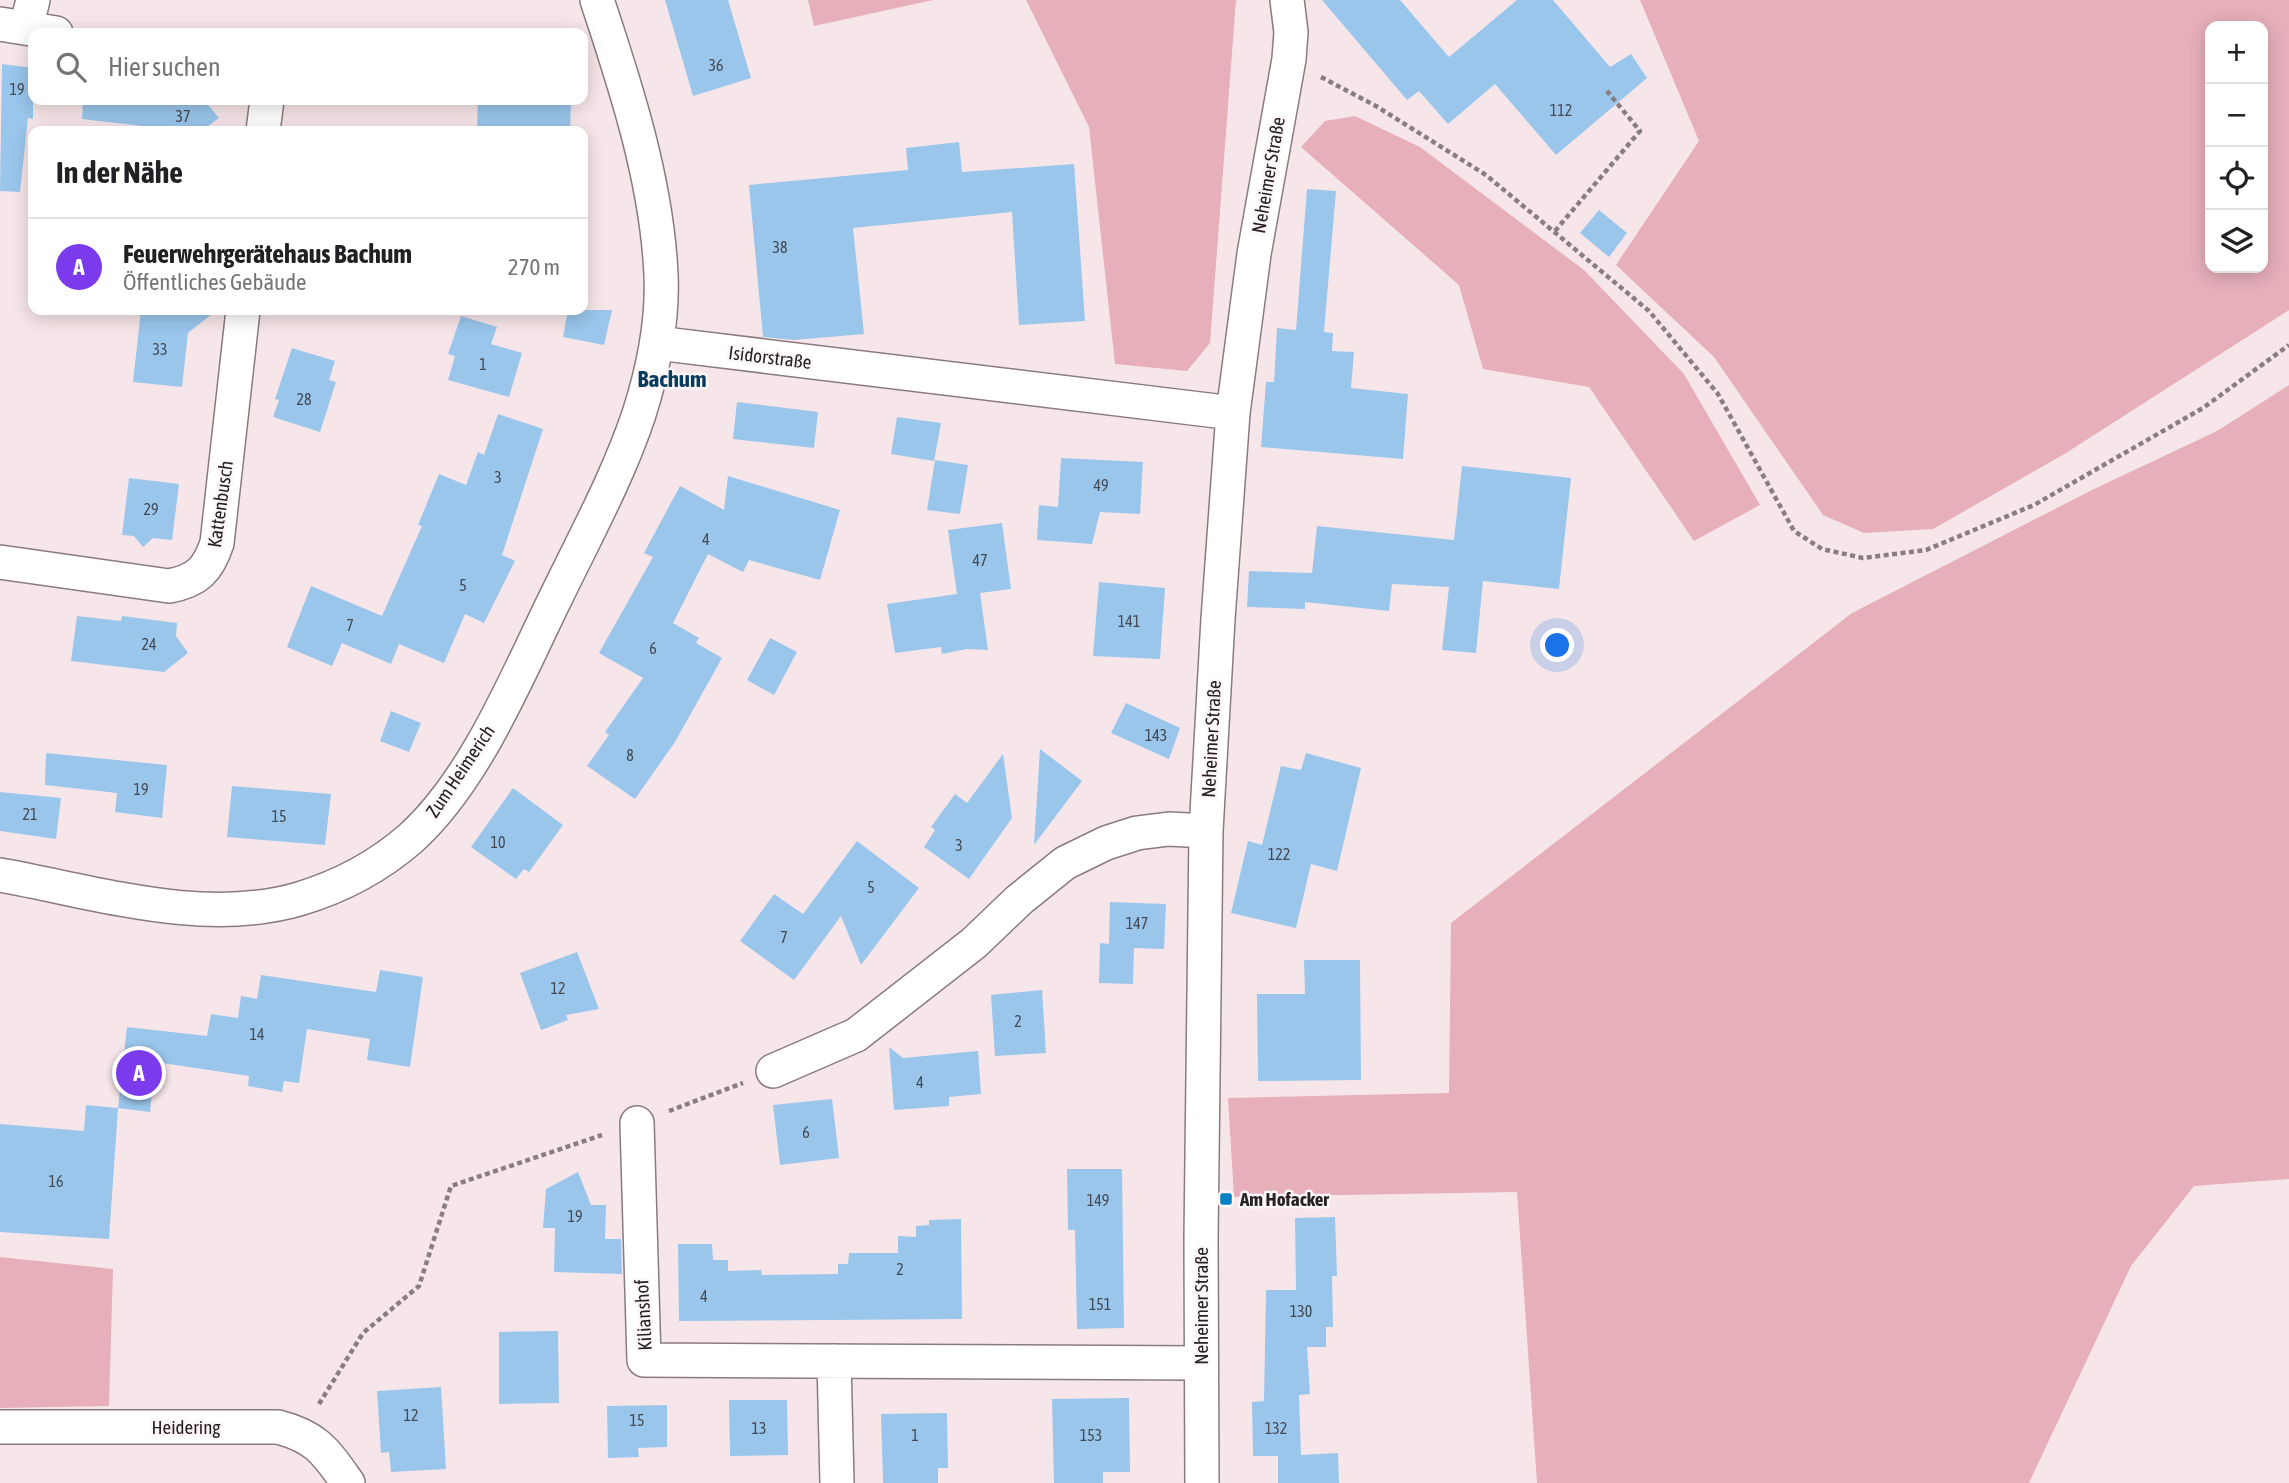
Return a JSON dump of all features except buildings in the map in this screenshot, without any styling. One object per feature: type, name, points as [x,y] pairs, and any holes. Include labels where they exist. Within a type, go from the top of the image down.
[{"type":"street","points":[[597,0],[597,42],[652,200],[662,276],[657,343]]},
{"type":"street","name":"Neheimer Straße","points":[[1202,1483],[1200,1363],[1206,831],[1233,412],[1254,254],[1289,60],[1291,32],[1287,0]]},
{"type":"street","points":[[264,126],[267,105]]},
{"type":"street","name":"Kattenbusch","points":[[0,562],[169,586],[187,583],[201,574],[211,560],[217,543],[242,315]]},
{"type":"street","name":"Isidorstraße","points":[[657,343],[1233,412]]},
{"type":"street","name":"Zum Heimerich","points":[[0,875],[156,904],[212,910],[258,907],[296,900],[328,889],[372,867],[411,838],[452,789],[510,691],[612,483],[639,413],[657,343]]},
{"type":"street","points":[[773,1071],[856,1035],[974,943],[1018,900],[1065,863],[1106,843],[1137,833],[1169,829],[1206,831]]},
{"type":"street","name":"Kilianshof","points":[[637,1123],[644,1360],[1200,1363]]},
{"type":"street","points":[[834,1361],[837,1483]]},
{"type":"street","name":"Heidering","points":[[0,1427],[278,1427],[302,1433]]},
{"type":"street","points":[[302,1433],[321,1446],[348,1483]]},
{"type":"path","points":[[1289,60],[1376,106],[1486,175],[1649,311],[1685,351],[1718,394],[1794,531],[1822,549],[1863,558],[1926,550],[2034,506],[2203,408],[2289,345]]},
{"type":"path","points":[[1555,231],[1640,131],[1607,91]]},
{"type":"path","points":[[302,1433],[363,1333],[419,1286],[451,1186],[637,1123],[773,1071]]},
{"type":"shaded area","points":[[808,0],[933,0],[814,26]]},
{"type":"shaded area","points":[[1026,0],[1236,0],[1210,343],[1187,371],[1115,364],[1089,127]]},
{"type":"shaded area","points":[[1640,0],[2289,0],[2289,310],[2066,453],[1933,529],[1864,533],[1823,515],[1714,357],[1616,265],[1699,141]]},
{"type":"shaded area","points":[[1355,116],[1420,147],[1584,270],[1684,374],[1760,505],[1694,541],[1589,387],[1483,369],[1459,285],[1301,147],[1325,121]]},
{"type":"shaded area","points":[[2289,385],[2289,1179],[2194,1186],[2131,1266],[2029,1483],[1537,1483],[1517,1192],[1234,1197],[1228,1098],[1449,1093],[1451,923],[1852,613],[2092,490],[2217,431]]},
{"type":"shaded area","points":[[0,1257],[113,1269],[109,1406],[0,1408]]},
{"type":"place","name":"Feuerwehrgerätehaus Bachum","points":[[139,1073]]},
{"type":"place","name":"Am Hofacker","points":[[1226,1199]]},
{"type":"district","name":"Bachum","points":[[672,379]]}]
